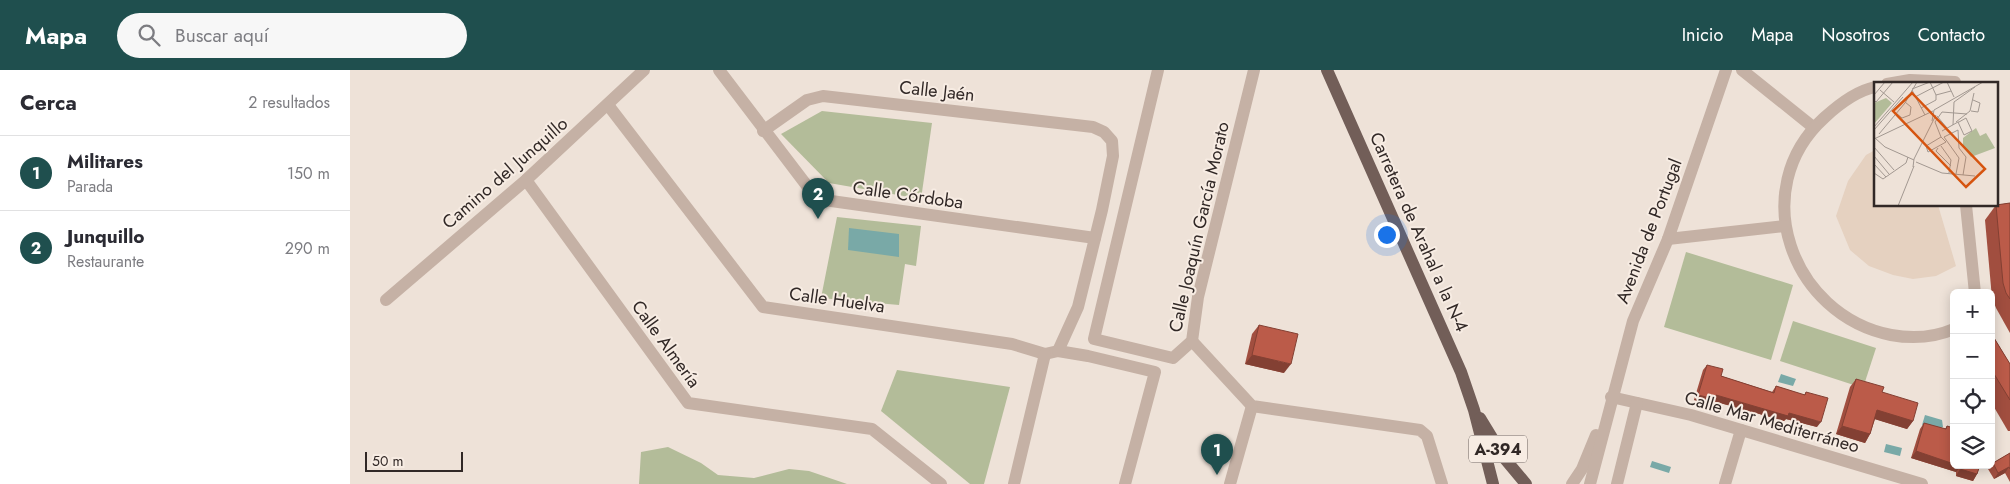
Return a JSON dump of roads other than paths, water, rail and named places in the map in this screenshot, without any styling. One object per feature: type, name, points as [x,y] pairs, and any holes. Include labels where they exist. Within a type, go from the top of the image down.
[{"type":"main road","name":"Carretera de Arahal a la N-4","points":[[1328,70],[1457,363],[1474,410],[1494,484]]},
{"type":"main road","name":"Carretera de Arahal a la N-4","points":[[1474,410],[1505,459],[1526,484]]},
{"type":"street","name":"Camino del Junquillo","points":[[386,300],[526,180],[644,70]]},
{"type":"street","name":"Calle Córdoba","points":[[719,70],[763,131],[817,199],[1095,238]]},
{"type":"street","name":"Calle Joaquín García Morato","points":[[1158,70],[1094,339],[1173,358],[1192,341],[1198,297],[1254,70]]},
{"type":"street","name":"Avenida de Portugal","points":[[1590,484],[1610,401],[1633,321],[1668,239],[1726,70]]},
{"type":"street","points":[[1742,70],[1813,127]]},
{"type":"street","points":[[1899,82],[1954,78]]},
{"type":"street","points":[[1874,87],[1853,96],[1833,109],[1813,127],[1795,157],[1788,175],[1785,192],[1785,226],[1790,246],[1807,282],[1821,298],[1850,320],[1880,332],[1911,337],[1927,337],[1950,329]]},
{"type":"street","name":"Calle Jaén","points":[[763,131],[807,100],[823,96],[1093,127],[1104,132],[1112,141],[1113,156],[1095,238]]},
{"type":"street","name":"Calle Huelva","points":[[608,105],[763,307],[1012,344],[1045,354],[1058,351],[1155,372],[1125,484]]},
{"type":"street","name":"Calle Almería","points":[[526,180],[688,403],[872,429],[941,484]]},
{"type":"street","points":[[1966,206],[1975,289]]},
{"type":"street","points":[[1668,239],[1785,226]]},
{"type":"street","points":[[1058,351],[1078,307],[1095,238]]},
{"type":"street","points":[[1192,341],[1252,406],[1420,430],[1427,436],[1442,484]]},
{"type":"street","points":[[1014,484],[1045,354]]},
{"type":"street","name":"Avenida de Portugal","points":[[1572,484],[1582,469],[1610,401]]},
{"type":"street","name":"Calle Mar Mediterráneo","points":[[1610,401],[1637,403],[1741,430],[1922,484]]},
{"type":"street","points":[[1617,484],[1637,403]]},
{"type":"street","points":[[1230,484],[1252,406]]},
{"type":"street","points":[[1725,484],[1741,430]]},
{"type":"water","points":[[849,228],[899,234],[899,257],[848,250]]},
{"type":"water","points":[[1781,374],[1796,379],[1793,386],[1778,382]]},
{"type":"water","points":[[1925,415],[1942,420],[1943,427],[1939,429],[1922,425]]},
{"type":"water","points":[[1886,444],[1902,448],[1900,456],[1884,452]]},
{"type":"water","points":[[1652,461],[1671,467],[1669,473],[1650,467]]},
{"type":"place","name":"Junquillo","points":[[818,219]]},
{"type":"place","name":"Militares","points":[[1217,475]]}]
